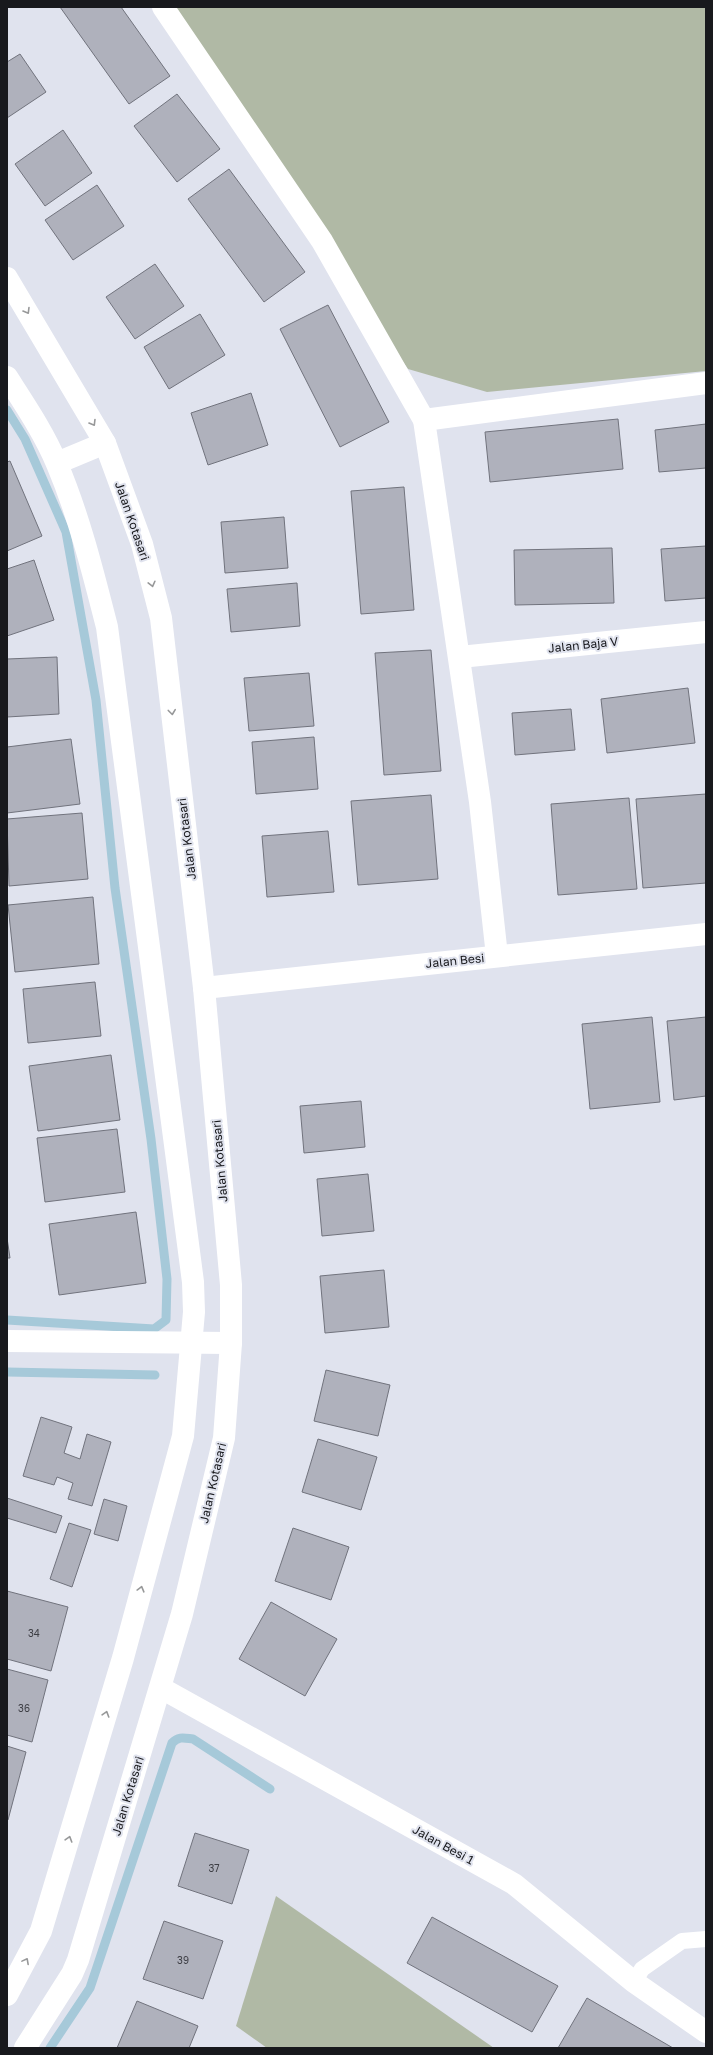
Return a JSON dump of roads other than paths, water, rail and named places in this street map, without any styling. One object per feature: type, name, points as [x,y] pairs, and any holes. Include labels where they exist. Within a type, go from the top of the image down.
[{"type":"street","points":[[163,7],[322,241],[424,420],[460,657],[480,802],[497,956]]},
{"type":"street","name":"Jalan Kotasari","points":[[7,278],[105,443],[142,544],[161,618],[204,988],[231,1285],[231,1343],[224,1438],[182,1614],[78,1960],[72,1974],[25,2048]]},
{"type":"street","points":[[7,377],[40,429],[57,463],[83,535],[107,627],[193,1282],[194,1312],[190,1342],[183,1436],[123,1658],[41,1931],[7,1995]]},
{"type":"street","points":[[424,420],[706,383]]},
{"type":"street","points":[[57,463],[105,443]]},
{"type":"street","name":"Jalan Baja V","points":[[460,657],[706,632]]},
{"type":"street","name":"Jalan Besi","points":[[204,988],[706,934]]},
{"type":"street","points":[[7,1341],[231,1343]]},
{"type":"street","name":"Jalan Besi 1","points":[[161,1688],[514,1884],[634,1982],[706,2032]]},
{"type":"lane","points":[[634,1982],[642,1969],[682,1941],[706,1939]]},
{"type":"waterway","points":[[7,410],[25,439],[66,532],[96,700],[115,888],[151,1139],[167,1279],[166,1320],[154,1329],[7,1320]]},
{"type":"waterway","points":[[7,1372],[155,1375]]},
{"type":"waterway","points":[[50,2048],[90,1988],[172,1743],[179,1738],[193,1739],[270,1789]]}]
